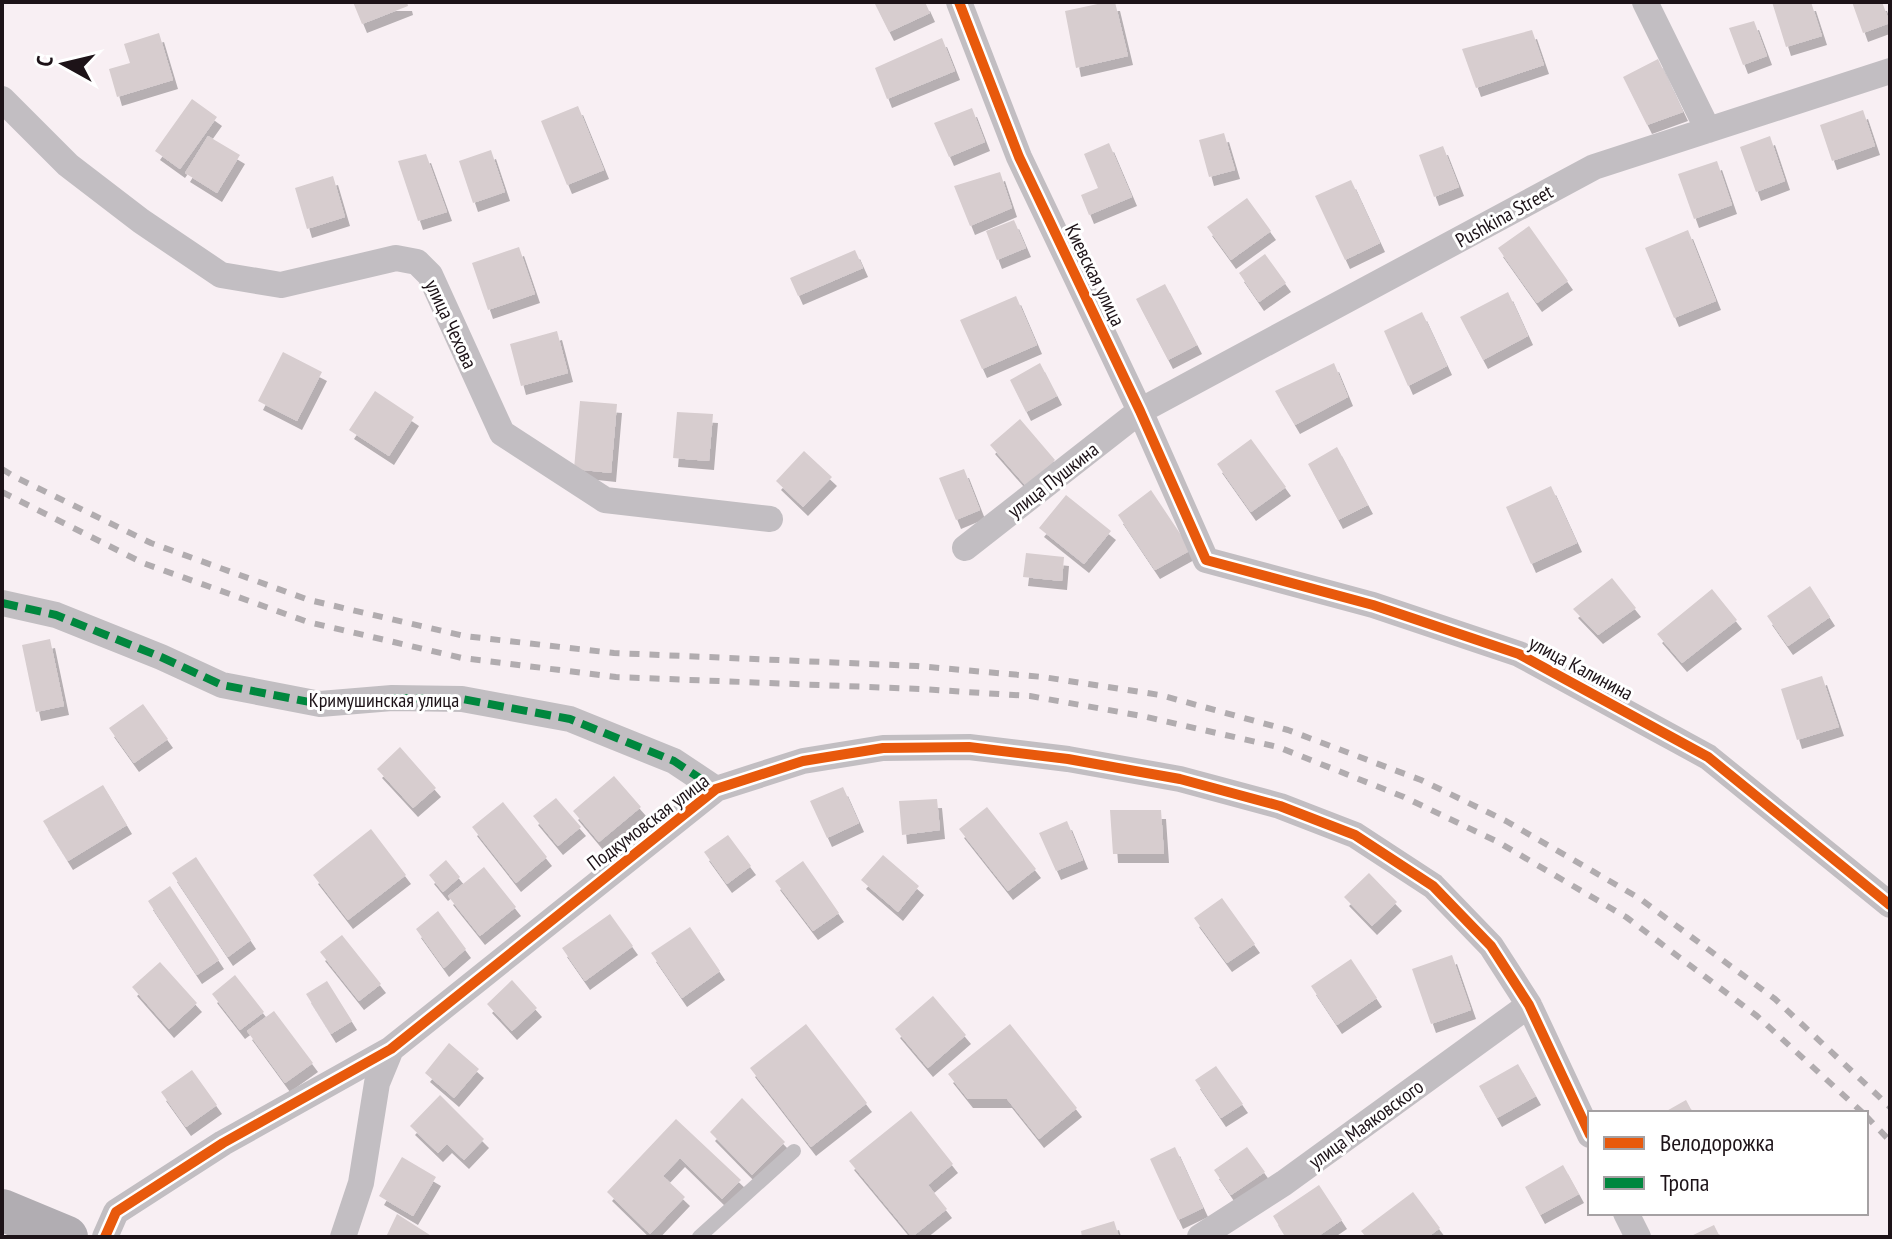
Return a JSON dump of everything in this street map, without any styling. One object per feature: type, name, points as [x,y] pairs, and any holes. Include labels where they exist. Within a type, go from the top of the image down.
[{"type":"main road","points":[[2,1210],[67,1237]]},
{"type":"street","name":"Киевская улица","points":[[959,2],[1019,157],[1140,411],[1206,560]]},
{"type":"street","points":[[1645,2],[1708,130]]},
{"type":"street","name":"Pushkina Street","points":[[1140,411],[1594,167],[1890,71]]},
{"type":"street","name":"улица Чехова","points":[[2,99],[68,165],[141,221],[221,275],[281,285],[396,258],[417,262],[430,275],[502,433],[605,500],[770,519]]},
{"type":"street","name":"улица Пушкина","points":[[965,548],[1140,411]]},
{"type":"street","name":"улица Калинина","points":[[1206,560],[1373,605],[1519,654],[1708,757],[1890,905]]},
{"type":"street","name":"Кримушинская улица","points":[[2,603],[56,615],[222,685],[320,704],[392,698],[462,699],[570,719],[674,761],[716,789]]},
{"type":"street","name":"Подкумовская улица","points":[[105,1237],[116,1212],[223,1143],[391,1049],[716,789],[803,761],[883,748],[969,747],[1068,759],[1194,783],[1280,806],[1355,835],[1433,886],[1491,946],[1529,1005],[1588,1131]]},
{"type":"street","name":"улица Маяковского","points":[[1200,1237],[1284,1183],[1529,1005]]},
{"type":"street","points":[[343,1237],[361,1183],[377,1083],[391,1049]]},
{"type":"street","points":[[1627,1215],[1638,1237]]},
{"type":"lane","points":[[699,1237],[794,1151]]},
{"type":"building","points":[[353,2],[407,2],[408,6],[362,24]]},
{"type":"building","points":[[874,2],[925,2],[930,13],[889,32]]},
{"type":"building","points":[[1115,2],[1128,56],[1076,68],[1065,11]]},
{"type":"building","points":[[1772,2],[1811,2],[1822,36],[1786,47]]},
{"type":"building","points":[[1852,2],[1882,2],[1890,23],[1863,33]]},
{"type":"building","points":[[1754,21],[1767,56],[1743,65],[1729,28]]},
{"type":"building","points":[[1532,30],[1544,65],[1476,88],[1462,49]]},
{"type":"building","points":[[159,33],[173,80],[117,97],[109,69],[130,63],[124,44]]},
{"type":"building","points":[[942,38],[955,71],[887,99],[875,68]]},
{"type":"building","points":[[1658,59],[1683,112],[1647,125],[1623,77]]},
{"type":"building","points":[[192,99],[217,117],[180,169],[155,151]]},
{"type":"building","points":[[578,106],[604,170],[567,185],[541,121]]},
{"type":"building","points":[[972,108],[985,142],[949,157],[934,123]]},
{"type":"building","points":[[1863,110],[1875,146],[1832,161],[1820,125]]},
{"type":"building","points":[[1224,133],[1235,170],[1209,177],[1199,140]]},
{"type":"building","points":[[208,136],[240,155],[217,193],[185,173]]},
{"type":"building","points":[[1770,136],[1785,181],[1756,192],[1740,147]]},
{"type":"building","points":[[1109,143],[1132,197],[1089,215],[1081,195],[1098,188],[1084,154]]},
{"type":"building","points":[[1443,146],[1459,187],[1434,197],[1419,155]]},
{"type":"building","points":[[491,150],[505,192],[473,203],[459,161]]},
{"type":"building","points":[[426,154],[447,212],[418,221],[398,161]]},
{"type":"building","points":[[1717,161],[1732,205],[1694,219],[1678,174]]},
{"type":"building","points":[[1000,172],[1012,208],[970,226],[954,186]]},
{"type":"building","points":[[333,176],[345,217],[307,229],[295,188]]},
{"type":"building","points":[[1351,180],[1380,243],[1345,260],[1315,196]]},
{"type":"building","points":[[1247,198],[1271,231],[1231,260],[1207,227]]},
{"type":"building","points":[[1014,220],[1026,248],[997,260],[986,231]]},
{"type":"building","points":[[1529,226],[1568,281],[1537,303],[1498,248]]},
{"type":"building","points":[[1688,230],[1716,301],[1674,318],[1645,248]]},
{"type":"building","points":[[519,247],[535,294],[488,310],[472,263]]},
{"type":"building","points":[[855,250],[863,268],[798,296],[790,278]]},
{"type":"building","points":[[1265,254],[1286,283],[1259,302],[1239,273]]},
{"type":"building","points":[[1165,284],[1197,345],[1168,360],[1136,299]]},
{"type":"building","points":[[1508,292],[1528,336],[1483,360],[1460,317]]},
{"type":"building","points":[[1016,296],[1037,345],[982,369],[960,320]]},
{"type":"building","points":[[1422,312],[1447,366],[1408,386],[1384,331]]},
{"type":"building","points":[[557,331],[568,373],[521,386],[510,344]]},
{"type":"building","points":[[283,352],[322,372],[297,421],[258,401]]},
{"type":"building","points":[[1040,363],[1057,396],[1026,412],[1010,380]]},
{"type":"building","points":[[1334,363],[1348,397],[1295,425],[1275,391]]},
{"type":"building","points":[[375,391],[414,417],[389,456],[349,430]]},
{"type":"building","points":[[580,401],[617,404],[611,473],[574,469]]},
{"type":"building","points":[[677,412],[713,414],[709,461],[673,458]]},
{"type":"building","points":[[1020,419],[1055,460],[1026,486],[990,445]]},
{"type":"building","points":[[1251,439],[1286,487],[1251,512],[1217,464]]},
{"type":"building","points":[[1337,447],[1368,505],[1338,520],[1308,464]]},
{"type":"building","points":[[804,451],[832,477],[803,507],[776,481]]},
{"type":"building","points":[[964,469],[980,510],[956,520],[939,478]]},
{"type":"building","points":[[1551,486],[1577,543],[1531,564],[1506,507]]},
{"type":"building","points":[[1151,490],[1191,550],[1155,570],[1118,515]]},
{"type":"building","points":[[1066,495],[1111,531],[1084,564],[1039,528]]},
{"type":"building","points":[[1026,553],[1064,557],[1062,581],[1023,577]]},
{"type":"building","points":[[1612,578],[1636,608],[1598,635],[1573,609]]},
{"type":"building","points":[[1810,586],[1830,617],[1788,646],[1767,616]]},
{"type":"building","points":[[1712,589],[1737,620],[1682,663],[1657,634]]},
{"type":"building","points":[[50,639],[64,706],[36,712],[22,645]]},
{"type":"building","points":[[1822,676],[1839,727],[1797,740],[1781,689]]},
{"type":"building","points":[[143,704],[168,739],[134,763],[109,728]]},
{"type":"building","points":[[400,747],[436,788],[413,808],[377,769]]},
{"type":"building","points":[[614,776],[641,807],[599,842],[573,811]]},
{"type":"building","points":[[103,785],[127,825],[68,861],[43,821]]},
{"type":"building","points":[[843,787],[859,823],[827,838],[810,801]]},
{"type":"building","points":[[556,798],[581,827],[558,846],[533,816]]},
{"type":"building","points":[[937,799],[940,830],[902,835],[899,801]]},
{"type":"building","points":[[503,802],[547,857],[516,883],[472,827]]},
{"type":"building","points":[[987,807],[1036,869],[1008,891],[959,829]]},
{"type":"building","points":[[1110,810],[1161,810],[1164,854],[1113,854]]},
{"type":"building","points":[[1067,821],[1083,860],[1056,871],[1039,833]]},
{"type":"building","points":[[371,829],[406,875],[348,920],[313,875]]},
{"type":"building","points":[[728,835],[751,866],[727,884],[704,852]]},
{"type":"building","points":[[883,855],[919,886],[898,912],[861,880]]},
{"type":"building","points":[[196,857],[251,940],[228,957],[172,873]]},
{"type":"building","points":[[446,860],[460,877],[443,892],[429,875]]},
{"type":"building","points":[[803,861],[839,913],[813,931],[775,881]]},
{"type":"building","points":[[484,867],[516,907],[480,936],[448,896]]},
{"type":"building","points":[[1369,873],[1397,902],[1372,926],[1344,897]]},
{"type":"building","points":[[170,886],[219,960],[197,975],[148,901]]},
{"type":"building","points":[[1222,898],[1255,944],[1227,963],[1194,918]]},
{"type":"building","points":[[438,911],[466,949],[444,968],[416,929]]},
{"type":"building","points":[[610,914],[633,946],[585,981],[562,948]]},
{"type":"building","points":[[690,927],[720,971],[682,998],[651,953]]},
{"type":"building","points":[[342,935],[381,984],[359,1001],[320,952]]},
{"type":"building","points":[[1452,955],[1471,1010],[1431,1024],[1412,969]]},
{"type":"building","points":[[1351,959],[1377,998],[1337,1025],[1311,986]]},
{"type":"building","points":[[160,962],[197,1003],[169,1029],[132,987]]},
{"type":"building","points":[[235,975],[264,1012],[240,1030],[212,994]]},
{"type":"building","points":[[512,980],[537,1008],[512,1031],[487,1004]]},
{"type":"building","points":[[327,981],[352,1021],[331,1034],[306,994]]},
{"type":"building","points":[[933,996],[966,1035],[928,1068],[895,1029]]},
{"type":"building","points":[[274,1011],[313,1063],[285,1083],[247,1031]]},
{"type":"building","points":[[806,1024],[867,1103],[811,1147],[750,1068]]},
{"type":"building","points":[[1010,1024],[1077,1108],[1039,1139],[1007,1099],[968,1099],[948,1074]]},
{"type":"building","points":[[449,1043],[479,1069],[454,1098],[425,1073]]},
{"type":"building","points":[[1518,1064],[1536,1096],[1497,1118],[1479,1086]]},
{"type":"building","points":[[1216,1066],[1243,1104],[1221,1118],[1195,1080]]},
{"type":"building","points":[[192,1070],[217,1105],[186,1127],[161,1092]]},
{"type":"building","points":[[440,1095],[484,1139],[464,1160],[447,1144],[438,1153],[410,1126]]},
{"type":"building","points":[[742,1098],[785,1142],[752,1175],[710,1132]]},
{"type":"building","points":[[1686,1100],[1692,1111],[1667,1111]]},
{"type":"building","points":[[911,1111],[953,1164],[928,1185],[947,1209],[912,1237],[849,1161]]},
{"type":"building","points":[[676,1119],[741,1180],[722,1199],[680,1158],[663,1176],[685,1197],[650,1234],[607,1192]]},
{"type":"building","points":[[1175,1147],[1203,1208],[1178,1220],[1150,1159]]},
{"type":"building","points":[[1247,1147],[1265,1172],[1231,1195],[1214,1170]]},
{"type":"building","points":[[402,1157],[436,1177],[413,1216],[379,1196]]},
{"type":"building","points":[[1563,1165],[1579,1194],[1540,1215],[1525,1187]]},
{"type":"building","points":[[1319,1185],[1342,1220],[1317,1237],[1286,1237],[1273,1216]]},
{"type":"building","points":[[1413,1192],[1440,1228],[1428,1237],[1366,1237],[1361,1231]]},
{"type":"building","points":[[397,1214],[433,1237],[386,1237]]},
{"type":"building","points":[[1114,1221],[1119,1237],[1082,1237],[1081,1231]]},
{"type":"building","points":[[1714,1225],[1720,1237],[1689,1237]]},
{"type":"railway","points":[[2,469],[151,543],[309,600],[464,636],[614,653],[917,666],[1043,677],[1160,695],[1288,730],[1421,780],[1506,821],[1639,898],[1775,999],[1890,1107]]},
{"type":"railway","points":[[2,492],[143,563],[308,622],[462,658],[616,677],[1030,696],[1142,716],[1278,747],[1404,797],[1498,842],[1626,917],[1757,1016],[1861,1111]]},
{"type":"railway","points":[[1868,1118],[1890,1141]]},
{"type":"marked path","points":[[2,603],[56,615],[222,685],[320,704],[392,698],[462,699],[570,719],[674,761],[716,789]]},
{"type":"cycle path","points":[[959,2],[1019,157],[1140,411],[1206,560],[1373,605],[1519,654],[1708,757],[1890,905]]},
{"type":"cycle path","points":[[105,1237],[116,1212],[223,1143],[391,1049],[716,789],[803,761],[883,748],[969,747],[1068,759],[1180,779],[1280,806],[1355,835],[1433,886],[1491,946],[1529,1005],[1588,1131]]}]
